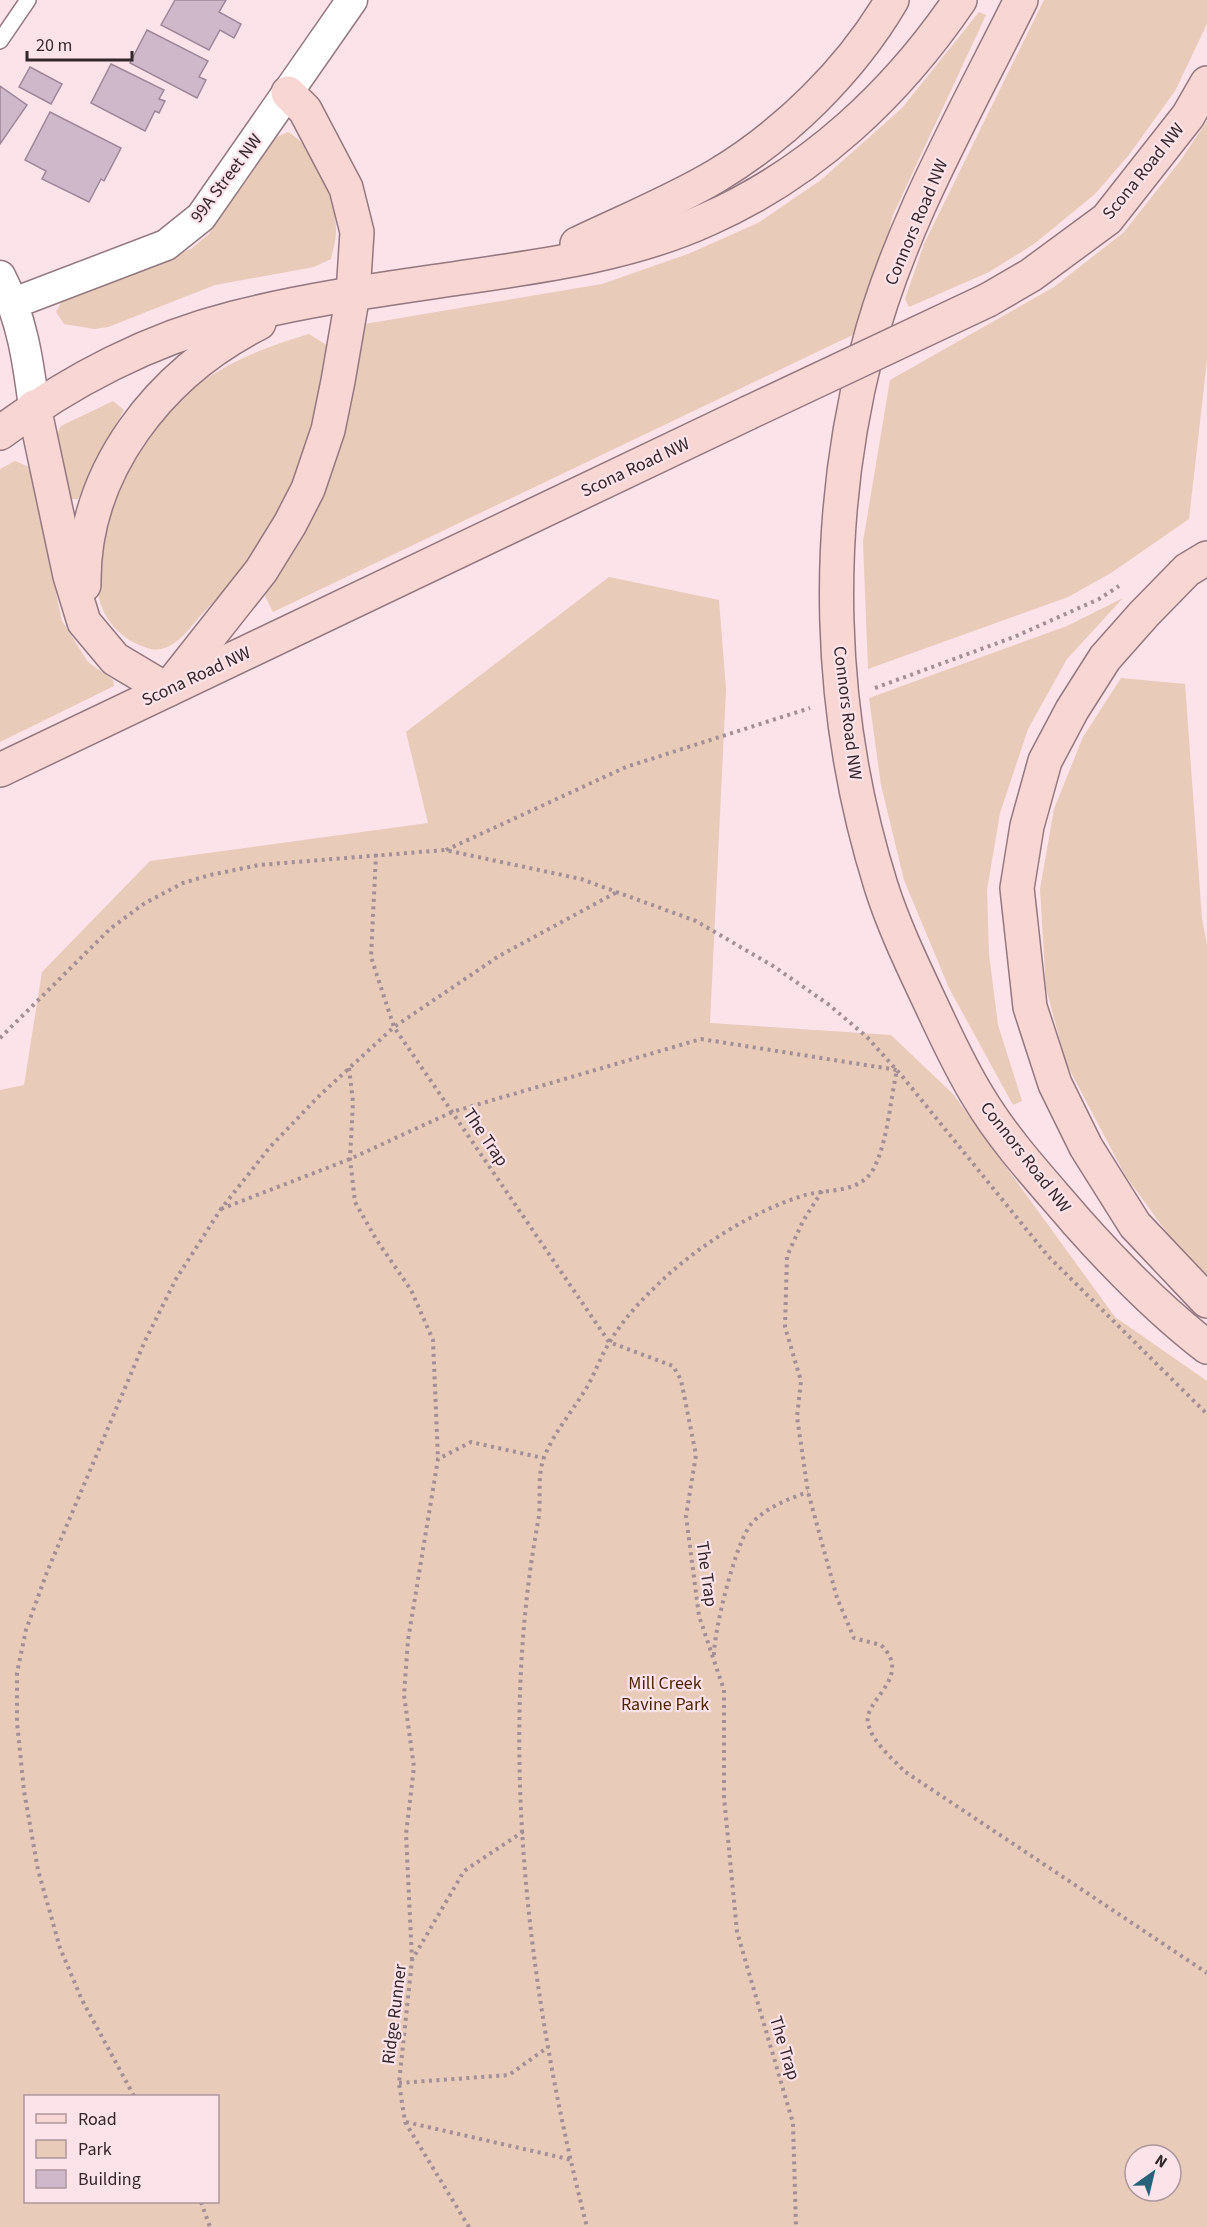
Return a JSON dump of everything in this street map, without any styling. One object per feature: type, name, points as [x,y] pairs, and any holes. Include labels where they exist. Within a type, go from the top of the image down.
[{"type":"main road","points":[[531,266],[716,176],[765,141],[838,74],[862,45],[892,0]]},
{"type":"main road","points":[[0,433],[34,407],[133,354],[232,318],[296,304],[531,266],[619,248],[708,220],[783,178],[818,153],[877,102],[915,62],[960,0]]},
{"type":"main road","name":"Connors Road NW","points":[[1021,0],[919,209],[891,275],[867,349],[847,439],[840,512],[835,592],[842,698],[861,810],[882,889],[924,990],[980,1100],[1021,1157],[1118,1268],[1177,1324],[1207,1347]]},
{"type":"main road","name":"Scona Road NW","points":[[0,770],[988,300],[1030,275],[1107,219],[1188,116],[1207,83]]},
{"type":"main road","points":[[34,407],[70,576],[84,622],[115,659],[166,690],[261,571],[308,489],[328,430],[353,294],[357,232],[346,188],[305,110],[288,93]]},
{"type":"main road","points":[[84,622],[83,554],[90,520],[114,459],[132,430],[187,372],[243,332],[296,304]]},
{"type":"main road","points":[[1207,558],[1187,570],[1144,614],[1106,658],[1072,710],[1045,761],[1027,826],[1017,888],[1030,1007],[1055,1084],[1086,1147],[1135,1225],[1207,1301]]},
{"type":"street","name":"99A Street NW","points":[[14,303],[166,245],[184,231],[216,198],[352,0]]},
{"type":"street","points":[[0,276],[14,303],[22,326],[34,407]]},
{"type":"lane","points":[[0,41],[28,0]]},
{"type":"path","points":[[0,1038],[111,928],[145,903],[183,883],[210,875],[260,865],[446,850],[533,867],[617,891],[696,921],[773,966],[828,1004],[867,1037],[897,1070],[1048,1256],[1207,1414]]},
{"type":"path","name":"The Trap","points":[[376,854],[371,957],[394,1027],[609,1342],[673,1366],[681,1380],[696,1455],[686,1516],[699,1616],[724,1690],[724,1797],[737,1932],[793,2123],[796,2227]]},
{"type":"path","points":[[133,2095],[82,2000],[60,1948],[38,1870],[23,1780],[17,1722],[17,1673],[26,1630],[47,1572],[144,1343],[176,1279],[221,1209],[270,1147],[349,1068],[394,1027],[499,956],[617,891]]},
{"type":"path","points":[[221,1209],[350,1159],[452,1112],[701,1040],[897,1070]]},
{"type":"path","points":[[349,1068],[353,1102],[350,1159],[355,1202],[376,1239],[411,1290],[433,1340],[438,1459],[408,1640],[404,1695],[414,1767],[406,1834],[412,1960]]},
{"type":"path","points":[[587,2227],[548,2047],[534,1948],[520,1767],[520,1658],[526,1586],[540,1511],[543,1458],[589,1384],[609,1342],[650,1292],[700,1250],[782,1203],[822,1191],[849,1189],[873,1171],[884,1134],[897,1070]]},
{"type":"path","points":[[822,1191],[803,1221],[787,1256],[785,1327],[801,1381],[797,1417],[808,1492],[837,1598],[854,1638],[881,1645],[890,1660],[892,1671],[886,1689],[869,1710],[868,1723],[881,1747],[904,1771],[1207,1973]]},
{"type":"path","points":[[438,1459],[471,1442],[543,1458]]},
{"type":"path","points":[[714,1660],[714,1638],[723,1599],[751,1524],[778,1502],[808,1492]]},
{"type":"path","name":"Ridge Runner","points":[[469,2227],[405,2122],[399,2083],[412,1960],[464,1871],[524,1831]]},
{"type":"path","points":[[399,2083],[509,2075],[548,2047]]},
{"type":"path","points":[[405,2122],[572,2160]]},
{"type":"path","points":[[201,2203],[210,2227]]},
{"type":"green space","points":[[1044,0],[1207,0],[1207,24],[1175,91],[1128,156],[1095,194],[1034,244],[989,272],[909,307],[905,299],[924,244]]},
{"type":"green space","points":[[979,12],[986,15],[893,215],[861,331],[273,612],[265,596],[304,527],[336,456],[344,431],[352,395],[357,354],[365,324],[602,284],[688,254],[758,223],[821,180],[902,108]]},
{"type":"green space","points":[[1207,121],[1207,360],[1189,519],[1111,573],[1068,597],[868,669],[863,542],[890,380],[1054,287],[1124,232],[1180,161]]},
{"type":"green space","points":[[288,132],[298,140],[316,162],[329,190],[336,231],[331,259],[314,267],[215,285],[108,327],[94,329],[64,324],[56,312],[65,295],[191,249],[209,234],[275,138]]},
{"type":"green space","points":[[309,334],[328,346],[315,407],[298,467],[286,496],[257,550],[185,634],[171,645],[156,649],[147,648],[120,633],[104,611],[97,585],[97,556],[103,525],[114,495],[126,468],[149,429],[160,415],[178,399],[213,375],[247,356]]},
{"type":"green space","points":[[113,401],[124,410],[96,459],[78,499],[66,499],[54,439],[61,426]]},
{"type":"green space","points":[[15,461],[29,467],[62,621],[88,662],[113,680],[114,686],[0,742],[0,469]]},
{"type":"green space","name":"Mill Creek Ravine Park","points":[[609,577],[719,600],[726,689],[710,1023],[891,1035],[953,1094],[1115,1317],[1207,1381],[1207,2227],[0,2227],[0,1090],[24,1085],[42,972],[150,861],[428,823],[406,732]]},
{"type":"green space","points":[[1123,598],[1067,659],[1028,729],[1000,813],[987,890],[989,954],[998,1025],[1022,1101],[1013,1105],[949,988],[904,880],[881,785],[869,698],[1067,626]]},
{"type":"green space","points":[[1121,678],[1185,684],[1202,919],[1207,945],[1207,1276],[1173,1241],[1125,1175],[1066,1063],[1046,988],[1040,889],[1054,809],[1083,737]]},
{"type":"building","points":[[175,0],[226,0],[219,12],[241,24],[234,38],[220,30],[209,50],[161,25]]},
{"type":"building","points":[[147,30],[208,61],[199,77],[206,80],[197,98],[130,63]]},
{"type":"building","points":[[111,64],[164,90],[159,99],[165,101],[159,113],[155,111],[145,131],[91,103]]},
{"type":"building","points":[[30,67],[62,84],[51,104],[19,87]]},
{"type":"building","points":[[0,86],[27,105],[0,144]]},
{"type":"building","points":[[50,112],[121,148],[104,181],[101,179],[89,202],[42,179],[46,171],[25,160]]}]
